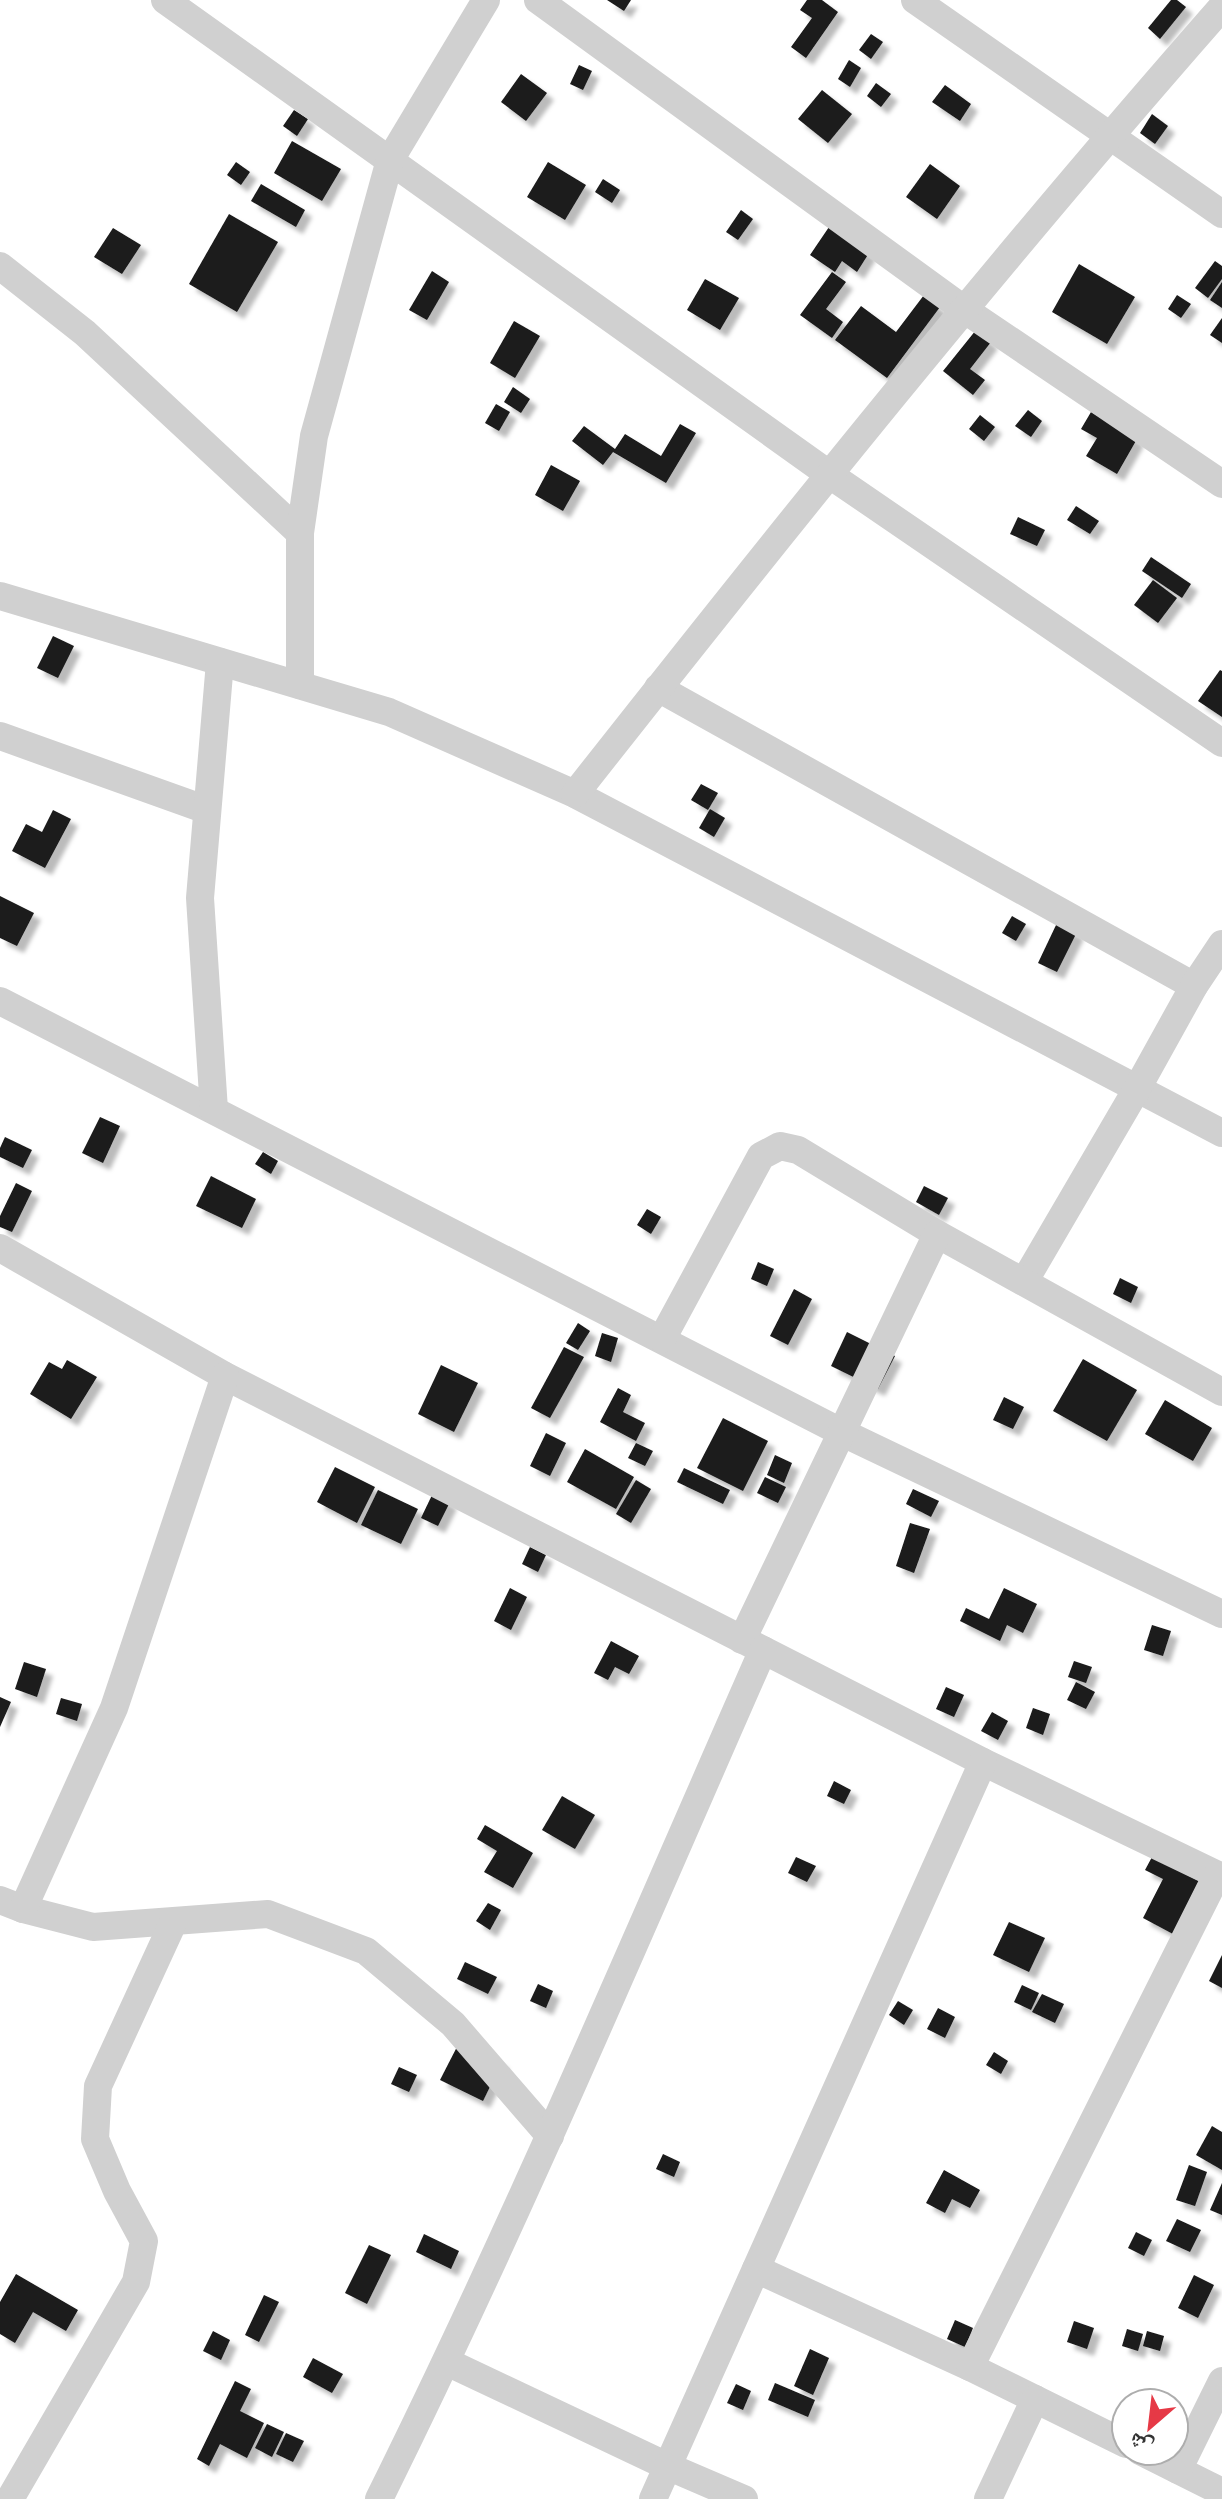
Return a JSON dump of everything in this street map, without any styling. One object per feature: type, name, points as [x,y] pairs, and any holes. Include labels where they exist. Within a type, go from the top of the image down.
[{"type":"street","points":[[165,0],[830,475],[1222,743]]},
{"type":"street","points":[[300,685],[300,533],[314,436],[390,160],[486,0]]},
{"type":"street","points":[[538,0],[965,310],[1222,484]]},
{"type":"street","points":[[915,0],[1222,214]]},
{"type":"street","points":[[575,794],[965,310],[1109,135],[1222,7]]},
{"type":"street","points":[[0,266],[85,333],[300,533]]},
{"type":"street","points":[[0,596],[389,712],[575,794],[1222,1133]]},
{"type":"street","points":[[214,1110],[200,898],[220,662]]},
{"type":"street","points":[[658,688],[1194,986]]},
{"type":"street","points":[[0,736],[207,810]]},
{"type":"street","points":[[1024,1282],[1194,986],[1222,944]]},
{"type":"street","points":[[0,1001],[841,1432],[1222,1614]]},
{"type":"street","points":[[662,1339],[761,1156],[780,1146],[798,1150],[937,1234],[1222,1392]]},
{"type":"street","points":[[379,2499],[447,2362],[550,2136],[841,1432],[937,1234]]},
{"type":"street","points":[[0,1248],[225,1376],[983,1762],[1220,1876],[970,2367]]},
{"type":"street","points":[[225,1376],[114,1708],[12,1904],[93,1927],[268,1914],[366,1951],[453,2024],[550,2136]]},
{"type":"street","points":[[653,2499],[983,1762]]},
{"type":"street","points":[[10,2499],[136,2282],[144,2241],[117,2191],[95,2139],[98,2086],[173,1923]]},
{"type":"street","points":[[756,2269],[970,2367],[1110,2436]]},
{"type":"street","points":[[447,2362],[744,2499]]},
{"type":"street","points":[[1178,2470],[1222,2381]]},
{"type":"street","points":[[988,2499],[1035,2399]]},
{"type":"street","points":[[1172,2467],[1222,2492]]},
{"type":"building","points":[[607,0],[631,0],[624,11]]},
{"type":"building","points":[[807,0],[822,0],[838,12],[806,58],[791,47],[812,18],[800,10]]},
{"type":"building","points":[[1171,0],[1177,0],[1186,7],[1160,39],[1148,28]]},
{"type":"building","points":[[871,34],[883,42],[871,59],[859,50]]},
{"type":"building","points":[[849,60],[861,68],[850,87],[838,79]]},
{"type":"building","points":[[579,65],[592,71],[583,90],[570,84]]},
{"type":"building","points":[[521,74],[547,93],[526,121],[501,102]]},
{"type":"building","points":[[876,83],[891,94],[881,107],[867,96]]},
{"type":"building","points":[[945,85],[971,104],[960,121],[932,102]]},
{"type":"building","points":[[822,90],[852,114],[828,143],[798,119]]},
{"type":"building","points":[[294,110],[308,119],[297,136],[283,126]]},
{"type":"building","points":[[1152,114],[1168,126],[1155,144],[1140,133]]},
{"type":"building","points":[[292,141],[341,169],[322,201],[274,173]]},
{"type":"building","points":[[236,162],[250,172],[241,185],[227,175]]},
{"type":"building","points":[[548,162],[586,185],[565,220],[527,197]]},
{"type":"building","points":[[930,164],[960,186],[937,219],[906,197]]},
{"type":"building","points":[[603,179],[620,190],[612,203],[595,192]]},
{"type":"building","points":[[261,184],[305,210],[296,227],[251,201]]},
{"type":"building","points":[[741,210],[753,219],[738,240],[726,232]]},
{"type":"building","points":[[229,214],[278,242],[237,312],[189,284]]},
{"type":"building","points":[[829,227],[869,253],[857,272],[842,261],[835,272],[810,255]]},
{"type":"building","points":[[113,228],[141,245],[122,274],[94,257]]},
{"type":"building","points":[[1215,261],[1222,266],[1222,279],[1208,298],[1195,288]]},
{"type":"building","points":[[1079,264],[1135,297],[1107,344],[1052,312]]},
{"type":"building","points":[[432,271],[449,282],[427,320],[409,310]]},
{"type":"building","points":[[832,272],[846,282],[826,309],[843,322],[832,338],[800,315]]},
{"type":"building","points":[[705,279],[739,298],[720,330],[687,310]]},
{"type":"building","points":[[1222,282],[1222,308],[1210,300]]},
{"type":"building","points":[[924,295],[940,307],[887,378],[835,340],[861,306],[896,332]]},
{"type":"building","points":[[1177,295],[1191,304],[1181,318],[1168,309]]},
{"type":"building","points":[[1222,318],[1222,343],[1210,335]]},
{"type":"building","points":[[514,321],[540,336],[515,378],[490,363]]},
{"type":"building","points":[[976,330],[991,342],[970,369],[985,380],[973,395],[943,371]]},
{"type":"building","points":[[513,387],[530,399],[521,413],[504,402]]},
{"type":"building","points":[[496,404],[510,412],[499,431],[485,423]]},
{"type":"building","points":[[1028,410],[1042,421],[1031,437],[1015,426]]},
{"type":"building","points":[[1091,412],[1137,439],[1117,474],[1086,456],[1097,438],[1081,429]]},
{"type":"building","points":[[980,415],[995,427],[984,441],[969,429]]},
{"type":"building","points":[[680,424],[696,433],[666,483],[613,452],[603,465],[572,441],[584,426],[615,449],[625,434],[661,456]]},
{"type":"building","points":[[551,465],[580,481],[563,511],[535,495]]},
{"type":"building","points":[[1076,506],[1099,521],[1090,534],[1067,520]]},
{"type":"building","points":[[1018,517],[1045,530],[1037,546],[1010,534]]},
{"type":"building","points":[[1151,557],[1191,584],[1182,598],[1142,571]]},
{"type":"building","points":[[1153,580],[1177,598],[1158,623],[1134,605]]},
{"type":"building","points":[[53,636],[74,646],[58,678],[37,668]]},
{"type":"building","points":[[1222,671],[1222,717],[1198,701]]},
{"type":"building","points":[[701,784],[718,793],[708,810],[691,800]]},
{"type":"building","points":[[710,809],[725,818],[714,837],[699,828]]},
{"type":"building","points":[[53,810],[71,819],[45,868],[12,851],[26,824],[42,832]]},
{"type":"building","points":[[0,896],[34,913],[17,946],[0,938]]},
{"type":"building","points":[[1012,916],[1026,924],[1016,941],[1002,933]]},
{"type":"building","points":[[1057,923],[1077,932],[1057,972],[1038,963]]},
{"type":"building","points":[[100,1117],[120,1126],[103,1163],[82,1153]]},
{"type":"building","points":[[5,1137],[32,1150],[23,1168],[0,1157]]},
{"type":"building","points":[[263,1152],[278,1161],[271,1174],[255,1164]]},
{"type":"building","points":[[211,1176],[256,1199],[242,1228],[196,1206]]},
{"type":"building","points":[[16,1183],[32,1191],[12,1232],[0,1227],[0,1216]]},
{"type":"building","points":[[924,1186],[948,1198],[939,1215],[916,1202]]},
{"type":"building","points":[[647,1209],[661,1217],[651,1234],[637,1225]]},
{"type":"building","points":[[758,1262],[774,1269],[767,1286],[751,1279]]},
{"type":"building","points":[[1120,1278],[1138,1287],[1131,1303],[1113,1294]]},
{"type":"building","points":[[794,1289],[812,1299],[788,1345],[770,1336]]},
{"type":"building","points":[[578,1323],[590,1331],[578,1350],[566,1343]]},
{"type":"building","points":[[847,1332],[895,1356],[878,1389],[831,1366]]},
{"type":"building","points":[[602,1333],[618,1338],[611,1362],[595,1356]]},
{"type":"building","points":[[564,1347],[584,1357],[550,1418],[531,1408]]},
{"type":"building","points":[[1083,1359],[1137,1390],[1107,1441],[1053,1411]]},
{"type":"building","points":[[67,1360],[97,1377],[71,1419],[30,1394],[49,1362],[62,1369]]},
{"type":"building","points":[[441,1365],[478,1383],[454,1432],[418,1414]]},
{"type":"building","points":[[618,1388],[631,1395],[623,1412],[645,1423],[636,1441],[600,1422]]},
{"type":"building","points":[[1004,1397],[1024,1407],[1013,1429],[993,1420]]},
{"type":"building","points":[[1165,1400],[1212,1428],[1193,1461],[1145,1434]]},
{"type":"building","points":[[723,1418],[768,1441],[743,1491],[697,1468]]},
{"type":"building","points":[[546,1433],[566,1443],[550,1476],[530,1466]]},
{"type":"building","points":[[636,1443],[653,1451],[645,1466],[628,1458]]},
{"type":"building","points":[[585,1449],[634,1477],[616,1509],[567,1482]]},
{"type":"building","points":[[775,1455],[792,1463],[784,1483],[767,1475]]},
{"type":"building","points":[[335,1467],[375,1487],[357,1523],[317,1502]]},
{"type":"building","points":[[684,1468],[730,1490],[723,1504],[677,1482]]},
{"type":"building","points":[[765,1477],[786,1487],[778,1503],[757,1493]]},
{"type":"building","points":[[636,1480],[651,1489],[631,1523],[616,1514]]},
{"type":"building","points":[[913,1489],[939,1501],[931,1517],[906,1504]]},
{"type":"building","points":[[378,1490],[418,1509],[401,1544],[361,1525]]},
{"type":"building","points":[[433,1493],[450,1502],[438,1526],[421,1518]]},
{"type":"building","points":[[910,1523],[930,1529],[914,1573],[896,1566]]},
{"type":"building","points":[[530,1547],[546,1555],[538,1572],[522,1564]]},
{"type":"building","points":[[510,1588],[527,1597],[511,1630],[494,1621]]},
{"type":"building","points":[[1004,1588],[1037,1604],[1023,1633],[1007,1625],[1000,1641],[960,1621],[966,1608],[989,1619]]},
{"type":"building","points":[[1152,1625],[1171,1631],[1163,1656],[1144,1650]]},
{"type":"building","points":[[611,1641],[639,1656],[629,1674],[615,1667],[608,1680],[594,1673]]},
{"type":"building","points":[[1074,1661],[1092,1667],[1086,1683],[1068,1677]]},
{"type":"building","points":[[24,1662],[46,1669],[37,1697],[15,1689]]},
{"type":"building","points":[[1076,1682],[1095,1692],[1086,1709],[1067,1700]]},
{"type":"building","points":[[946,1687],[964,1695],[954,1717],[936,1709]]},
{"type":"building","points":[[0,1697],[11,1702],[0,1727]]},
{"type":"building","points":[[61,1698],[82,1704],[77,1721],[56,1714]]},
{"type":"building","points":[[1033,1708],[1050,1714],[1043,1735],[1026,1728]]},
{"type":"building","points":[[992,1712],[1008,1721],[998,1740],[981,1731]]},
{"type":"building","points":[[834,1781],[851,1790],[844,1804],[827,1796]]},
{"type":"building","points":[[562,1796],[595,1815],[575,1849],[542,1830]]},
{"type":"building","points":[[485,1825],[533,1853],[513,1888],[484,1872],[497,1851],[477,1839]]},
{"type":"building","points":[[796,1857],[816,1866],[807,1882],[788,1873]]},
{"type":"building","points":[[1152,1857],[1199,1881],[1173,1934],[1143,1918],[1163,1879],[1145,1870]]},
{"type":"building","points":[[488,1903],[501,1910],[490,1930],[476,1921]]},
{"type":"building","points":[[1009,1922],[1045,1938],[1029,1972],[993,1955]]},
{"type":"building","points":[[1222,1955],[1222,1988],[1209,1981]]},
{"type":"building","points":[[465,1962],[497,1977],[488,1994],[457,1979]]},
{"type":"building","points":[[538,1984],[553,1991],[546,2008],[530,2001]]},
{"type":"building","points":[[1022,1985],[1039,1993],[1031,2010],[1014,2002]]},
{"type":"building","points":[[1042,1994],[1064,2004],[1055,2023],[1032,2012]]},
{"type":"building","points":[[898,2001],[913,2010],[904,2025],[889,2015]]},
{"type":"building","points":[[938,2008],[955,2017],[945,2038],[927,2029]]},
{"type":"building","points":[[460,2041],[502,2062],[483,2101],[440,2080]]},
{"type":"building","points":[[994,2052],[1008,2061],[1001,2074],[986,2065]]},
{"type":"building","points":[[399,2067],[417,2075],[409,2092],[391,2084]]},
{"type":"building","points":[[1212,2126],[1222,2132],[1222,2170],[1196,2155]]},
{"type":"building","points":[[663,2154],[680,2162],[674,2177],[656,2169]]},
{"type":"building","points":[[1189,2165],[1207,2172],[1195,2206],[1176,2200]]},
{"type":"building","points":[[944,2170],[980,2190],[970,2208],[952,2199],[945,2213],[926,2203]]},
{"type":"building","points":[[1222,2183],[1222,2215],[1210,2210]]},
{"type":"building","points":[[1177,2219],[1201,2230],[1190,2252],[1166,2241]]},
{"type":"building","points":[[1136,2232],[1152,2240],[1144,2256],[1128,2248]]},
{"type":"building","points":[[424,2234],[459,2251],[451,2269],[416,2252]]},
{"type":"building","points":[[369,2245],[391,2255],[367,2304],[345,2293]]},
{"type":"building","points":[[16,2274],[78,2310],[66,2331],[33,2312],[15,2343],[0,2334],[0,2302]]},
{"type":"building","points":[[1194,2275],[1214,2285],[1198,2318],[1178,2308]]},
{"type":"building","points":[[264,2295],[279,2302],[259,2342],[245,2335]]},
{"type":"building","points":[[955,2320],[973,2328],[965,2347],[947,2339]]},
{"type":"building","points":[[1074,2321],[1094,2328],[1087,2349],[1067,2342]]},
{"type":"building","points":[[1127,2329],[1143,2334],[1138,2351],[1122,2346]]},
{"type":"building","points":[[213,2331],[230,2340],[221,2360],[203,2351]]},
{"type":"building","points":[[1147,2331],[1164,2336],[1160,2351],[1143,2346]]},
{"type":"building","points":[[810,2349],[829,2358],[813,2395],[794,2386]]},
{"type":"building","points":[[313,2358],[343,2374],[332,2393],[303,2377]]},
{"type":"building","points":[[235,2381],[251,2389],[240,2411],[264,2423],[247,2458],[220,2444],[209,2466],[197,2459]]},
{"type":"building","points":[[775,2383],[815,2400],[808,2417],[768,2400]]},
{"type":"building","points":[[736,2384],[751,2391],[743,2410],[727,2403]]},
{"type":"building","points":[[267,2424],[284,2432],[272,2457],[255,2448]]},
{"type":"building","points":[[286,2433],[304,2441],[293,2462],[276,2454]]}]
